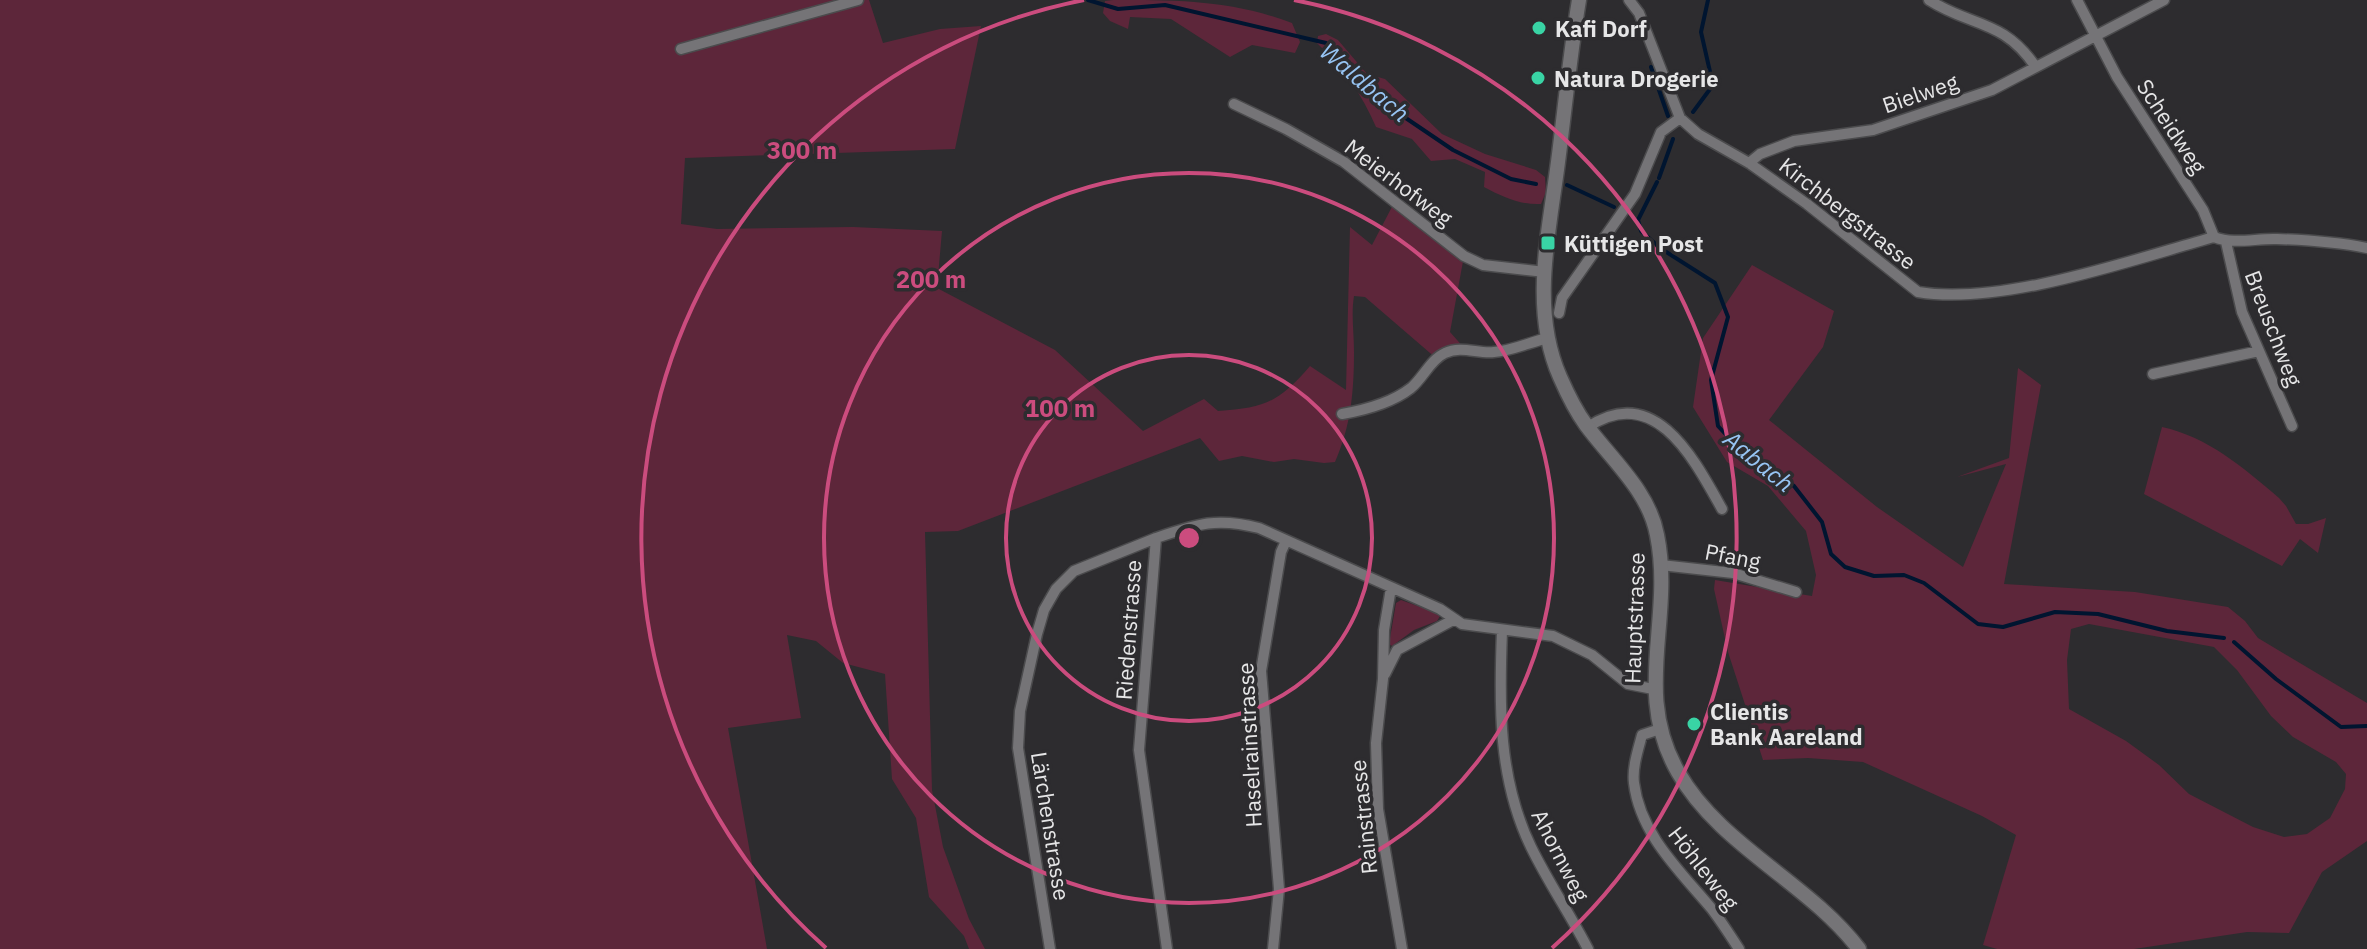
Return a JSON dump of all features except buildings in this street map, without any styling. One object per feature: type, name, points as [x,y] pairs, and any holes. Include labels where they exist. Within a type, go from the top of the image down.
[{"type":"street","points":[[681,49],[858,0]]},
{"type":"street","name":"Hauptstrasse","points":[[1579,0],[1545,272],[1544,310],[1548,338],[1559,374],[1588,427],[1632,482],[1657,533],[1661,612],[1653,689],[1660,729],[1679,775],[1710,815],[1809,900],[1859,949]]},
{"type":"street","points":[[1559,313],[1562,298],[1635,194],[1661,132],[1680,118],[1639,13],[1629,0]]},
{"type":"street","points":[[1929,0],[2007,36],[2022,48],[2035,66]]},
{"type":"street","name":"Scheidweg","points":[[2077,0],[2124,88],[2203,210],[2214,237]]},
{"type":"street","name":"Bielweg","points":[[1749,163],[1760,154],[1794,141],[1873,130],[1992,90],[2164,0]]},
{"type":"street","name":"Meierhofweg","points":[[1234,104],[1344,162],[1464,256],[1483,265],[1545,272]]},
{"type":"street","name":"Kirchbergstrasse","points":[[1680,118],[1698,134],[1749,163],[1807,204],[1918,292],[1938,295],[1993,293],[2076,275],[2214,237]]},
{"type":"street","points":[[2214,237],[2226,242],[2273,238],[2329,241],[2367,248]]},
{"type":"street","name":"Breuschweg","points":[[2226,242],[2242,312],[2292,426]]},
{"type":"street","points":[[1342,414],[1359,412],[1411,388],[1442,354],[1450,351],[1465,349],[1492,353],[1548,338]]},
{"type":"street","points":[[2153,374],[2259,351]]},
{"type":"street","points":[[1588,427],[1617,413],[1639,415],[1662,424],[1696,466],[1722,509]]},
{"type":"street","name":"Riedenstrasse","points":[[1167,949],[1139,750],[1156,538],[1204,523],[1232,521],[1259,528],[1440,609],[1453,620]]},
{"type":"street","name":"Lärchenstrasse","points":[[1050,949],[1018,748],[1020,711],[1037,634],[1044,610],[1056,589],[1074,571],[1156,538]]},
{"type":"street","name":"Haselrainstrasse","points":[[1273,949],[1279,889],[1261,671],[1281,552],[1286,541]]},
{"type":"street","name":"Pfang","points":[[1661,565],[1733,573],[1796,592]]},
{"type":"street","name":"Rainstrasse","points":[[1391,588],[1384,630],[1383,679],[1376,743],[1378,809],[1402,949]]},
{"type":"street","points":[[1453,620],[1502,631],[1533,632],[1565,641],[1592,655],[1628,684],[1653,689]]},
{"type":"street","name":"Rainstrasse","points":[[1383,679],[1397,650],[1453,620]]},
{"type":"street","name":"Ahornweg","points":[[1502,631],[1502,746],[1506,774],[1531,847],[1588,949]]},
{"type":"street","name":"Höhleweg","points":[[1660,729],[1642,735],[1637,755],[1634,782],[1642,811],[1665,855],[1712,909],[1739,949]]},
{"type":"shaded area","points":[[0,0],[869,0],[883,43],[940,29],[981,26],[955,149],[685,158],[681,224],[717,229],[853,227],[942,231],[937,288],[1055,350],[1143,431],[1204,399],[1218,411],[1260,405],[1289,388],[1310,366],[1346,390],[1350,227],[1372,245],[1394,203],[1464,256],[1450,332],[1465,349],[1437,359],[1365,297],[1354,296],[1352,394],[1345,435],[1335,462],[1294,459],[1274,462],[1242,456],[1219,461],[1200,438],[958,531],[925,532],[932,790],[943,847],[969,919],[985,949],[969,949],[964,936],[929,897],[916,818],[892,779],[885,674],[843,663],[816,641],[787,635],[801,718],[728,728],[767,949],[0,949]]},
{"type":"shaded area","points":[[1105,1],[1182,1],[1247,10],[1292,23],[1300,42],[1295,53],[1252,45],[1230,57],[1171,19],[1130,17],[1128,29],[1110,21],[1103,13]]},
{"type":"shaded area","points":[[1326,34],[1338,40],[1367,74],[1385,79],[1442,134],[1485,154],[1536,170],[1545,177],[1546,192],[1541,204],[1519,202],[1498,194],[1484,187],[1485,172],[1455,159],[1431,161],[1412,139],[1376,127],[1351,82],[1317,43],[1318,36]]},
{"type":"shaded area","points":[[1752,265],[1834,311],[1823,347],[1769,420],[1877,507],[1963,567],[2006,464],[1957,477],[2009,458],[2018,368],[2041,385],[2004,584],[2135,592],[2228,607],[2245,621],[2258,638],[2367,703],[2367,841],[2322,872],[2289,933],[2247,932],[2134,949],[1997,949],[1983,945],[2016,835],[1982,816],[1863,762],[1808,758],[1763,760],[1728,652],[1714,589],[1715,580],[1812,596],[1816,575],[1806,531],[1768,486],[1727,462],[1693,407],[1703,338]],"holes":[[[2089,624],[2214,647],[2237,670],[2271,716],[2293,737],[2336,762],[2346,774],[2345,789],[2330,818],[2307,834],[2284,837],[2253,827],[2189,794],[2159,765],[2126,741],[2069,709],[2067,660],[2071,629]]]},
{"type":"shaded area","points":[[2162,427],[2195,438],[2239,465],[2279,498],[2296,524],[2326,518],[2318,553],[2300,539],[2282,566],[2144,494]]},
{"type":"shaded area","points":[[1401,600],[1440,616],[1437,621],[1414,630],[1392,646],[1389,644],[1396,603]]},
{"type":"waterway","name":"Waldbach","points":[[1088,0],[1118,9],[1165,5],[1326,43],[1388,106],[1453,150],[1511,179],[1536,184]]},
{"type":"waterway","points":[[1693,112],[1713,85],[1701,32],[1708,0]]},
{"type":"waterway","points":[[1651,67],[1668,116]]},
{"type":"waterway","name":"Aabach","points":[[1659,178],[1673,139]]},
{"type":"waterway","name":"Aabach","points":[[1657,182],[1638,220],[1641,231],[1660,248],[1715,283],[1728,317],[1711,380],[1718,426],[1741,451],[1794,486],[1822,522],[1831,554],[1845,567],[1874,576],[1904,575],[1924,583],[1978,624],[2003,627],[2055,612],[2098,614],[2167,631],[2224,638]]},
{"type":"waterway","name":"Waldbach","points":[[1567,185],[1614,207]]},
{"type":"waterway","name":"Aabach","points":[[2234,642],[2276,679],[2341,727],[2367,726]]},
{"type":"place","name":"Kafi Dorf","points":[[1539,28]]},
{"type":"place","name":"Natura Drogerie","points":[[1538,78]]},
{"type":"place","name":"Küttigen Post","points":[[1548,243]]},
{"type":"place","name":"Clientis Bank Aareland","points":[[1694,724]]}]
